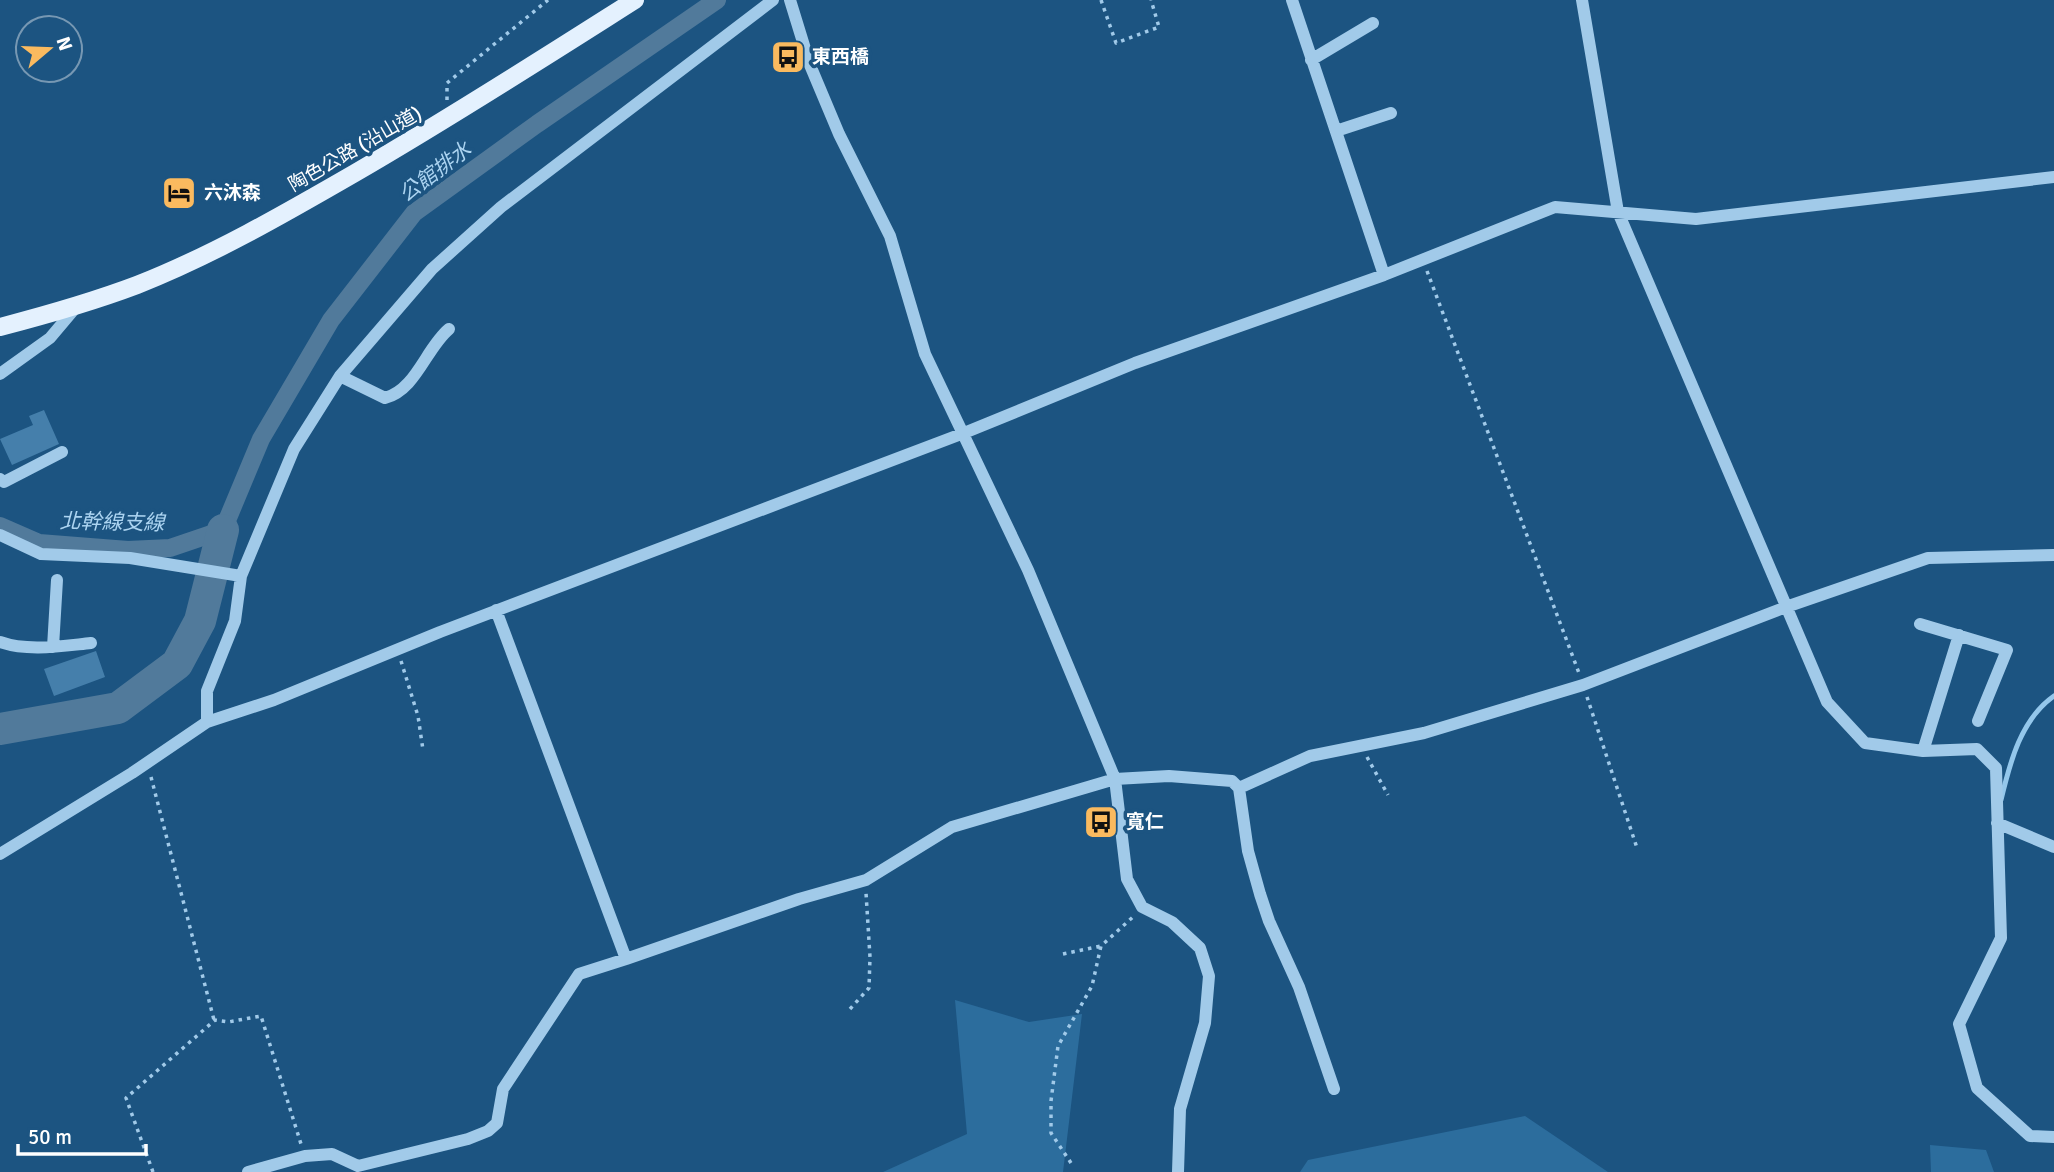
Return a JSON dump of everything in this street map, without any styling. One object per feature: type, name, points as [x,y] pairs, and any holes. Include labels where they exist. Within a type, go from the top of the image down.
[{"type":"main road","name":"陶色公路 (沿山道)","points":[[0,327],[137,285],[204,256],[276,219],[448,119],[635,0]]},
{"type":"street","points":[[207,722],[207,691],[235,621],[241,576],[294,449],[340,376],[432,269],[501,207],[773,0]]},
{"type":"street","points":[[790,0],[810,65],[839,135],[890,236],[926,354],[1028,570],[1115,779],[1127,879],[1142,907],[1172,922],[1200,948],[1209,976],[1205,1023],[1180,1109],[1178,1172]]},
{"type":"street","points":[[1292,0],[1384,275]]},
{"type":"street","points":[[1582,0],[1619,212],[1827,702],[1865,743],[1923,751],[1977,749],[1996,768],[2001,938],[1959,1024],[1977,1088],[2030,1136],[2054,1137]]},
{"type":"street","points":[[1311,60],[1373,23]]},
{"type":"street","points":[[1336,131],[1391,113]]},
{"type":"street","points":[[0,854],[132,773],[207,722],[274,700],[496,610],[964,433],[1135,363],[1384,275],[1555,207],[1696,219],[2054,177]]},
{"type":"street","points":[[0,374],[50,338],[77,305]]},
{"type":"street","points":[[340,376],[385,398],[395,396],[421,366],[437,339],[449,329]]},
{"type":"street","points":[[0,479],[4,482],[62,452]]},
{"type":"street","points":[[0,535],[41,554],[130,558],[241,576]]},
{"type":"street","points":[[1239,788],[1310,756],[1424,733],[1583,685],[1786,607],[1928,558],[2054,555]]},
{"type":"street","points":[[53,647],[57,580]]},
{"type":"street","points":[[496,610],[626,959]]},
{"type":"street","points":[[1920,624],[2007,650],[1978,721]]},
{"type":"street","points":[[1923,751],[1959,635]]},
{"type":"street","points":[[0,642],[8,645],[53,647],[91,643]]},
{"type":"street","points":[[248,1172],[305,1156],[332,1154],[358,1166],[468,1139],[488,1131],[497,1123],[503,1089],[579,974],[799,899],[866,880],[952,827],[1115,779],[1169,776],[1232,782],[1239,788],[1248,851],[1260,894],[1283,954],[1299,986],[1334,1089]]},
{"type":"street","points":[[1997,823],[2054,847]]},
{"type":"path","points":[[448,119],[447,83],[548,0]]},
{"type":"path","points":[[1101,0],[1116,43],[1159,27],[1151,0]]},
{"type":"path","points":[[1422,260],[1583,685],[1637,848]]},
{"type":"path","points":[[398,649],[418,716],[423,750]]},
{"type":"path","points":[[1360,746],[1388,795]]},
{"type":"path","points":[[146,762],[215,1020]]},
{"type":"path","points":[[850,1009],[869,988],[866,880]]},
{"type":"path","points":[[1063,954],[1101,946],[1142,907]]},
{"type":"path","points":[[1072,1163],[1051,1133],[1051,1101],[1058,1046],[1092,986],[1101,946]]},
{"type":"path","points":[[215,1020],[228,1022],[261,1016],[305,1156]]},
{"type":"path","points":[[153,1172],[127,1098],[215,1020]]},
{"type":"shaded area","points":[[955,1000],[1029,1022],[1082,1014],[1063,1172],[883,1172],[967,1134]]},
{"type":"shaded area","points":[[1525,1116],[1608,1172],[1300,1172],[1308,1160]]},
{"type":"shaded area","points":[[1930,1145],[1986,1150],[1994,1172],[1931,1172]]},
{"type":"building","points":[[44,410],[59,444],[12,465],[0,439],[33,425],[29,416]]},
{"type":"building","points":[[96,651],[105,677],[54,696],[44,669]]},
{"type":"waterway","name":"公館排水","points":[[0,526],[39,543],[128,550],[170,548],[223,530],[261,439],[331,320],[414,213],[717,0]]},
{"type":"waterway","points":[[0,729],[118,708],[177,664],[200,621],[223,530]]},
{"type":"waterway","points":[[2001,800],[2013,756],[2025,729],[2054,696]]},
{"type":"place","name":"東西橋","points":[[788,57]]},
{"type":"place","name":"六沐森","points":[[179,193]]},
{"type":"place","name":"寬仁","points":[[1101,822]]},
{"type":"water label","name":"北幹線支線","points":[[112,522]]}]
